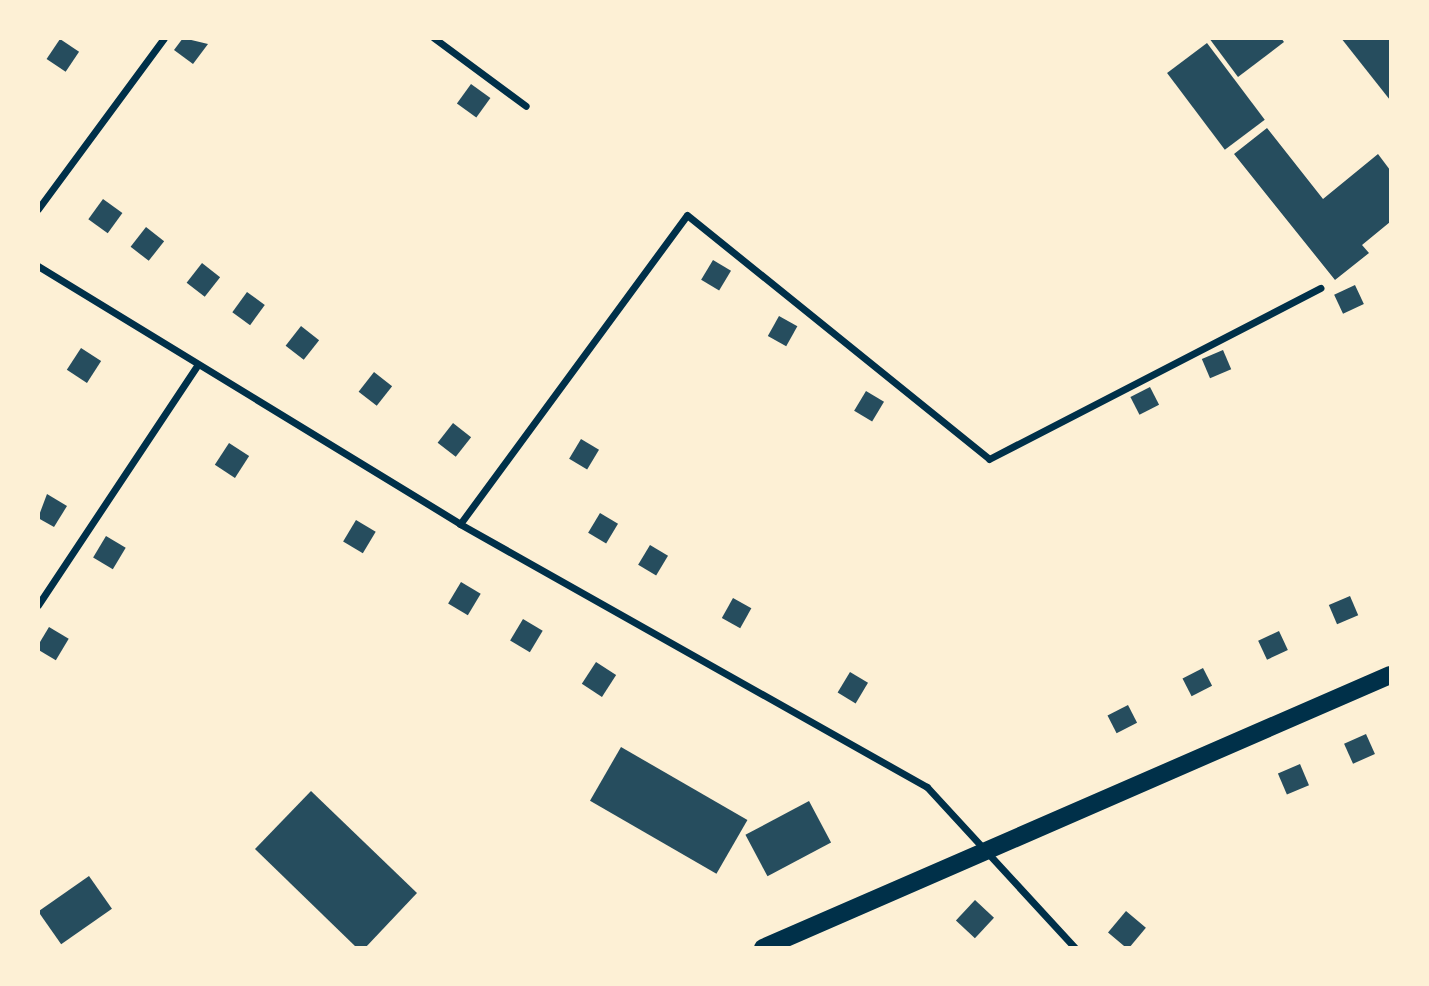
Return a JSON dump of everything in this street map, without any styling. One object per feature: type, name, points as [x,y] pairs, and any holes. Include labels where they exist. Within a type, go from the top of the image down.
[{"type":"main road","points":[[763,947],[981,849],[1391,675]]},
{"type":"street","points":[[38,209],[164,38]]},
{"type":"street","points":[[434,38],[526,107]]},
{"type":"street","points":[[460,524],[687,215],[989,459],[1320,288]]},
{"type":"street","points":[[38,266],[197,366],[460,524],[927,787],[981,849],[1075,947]]},
{"type":"street","points":[[38,605],[197,366]]},
{"type":"building","points":[[183,38],[208,44],[193,64],[174,50]]},
{"type":"building","points":[[1209,38],[1281,38],[1284,42],[1238,77]]},
{"type":"building","points":[[1341,38],[1390,38],[1390,100]]},
{"type":"building","points":[[60,39],[79,52],[66,72],[47,59]]},
{"type":"building","points":[[1207,43],[1265,120],[1225,150],[1167,73]]},
{"type":"building","points":[[471,84],[490,98],[476,118],[457,103]]},
{"type":"building","points":[[1267,128],[1323,199],[1378,154],[1390,170],[1390,222],[1362,245],[1369,253],[1335,280],[1234,154]]},
{"type":"building","points":[[103,199],[122,213],[108,233],[88,219]]},
{"type":"building","points":[[146,227],[164,241],[149,261],[131,247]]},
{"type":"building","points":[[713,260],[731,271],[719,291],[701,280]]},
{"type":"building","points":[[202,263],[220,277],[205,297],[187,283]]},
{"type":"building","points":[[1355,285],[1364,304],[1343,314],[1334,295]]},
{"type":"building","points":[[247,292],[265,305],[250,325],[232,312]]},
{"type":"building","points":[[779,316],[797,326],[786,346],[768,336]]},
{"type":"building","points":[[301,326],[319,340],[304,360],[286,346]]},
{"type":"building","points":[[81,348],[101,361],[87,383],[67,370]]},
{"type":"building","points":[[1223,350],[1231,369],[1210,378],[1202,359]]},
{"type":"building","points":[[374,372],[392,386],[377,406],[359,392]]},
{"type":"building","points":[[1150,387],[1159,405],[1139,415],[1130,397]]},
{"type":"building","points":[[866,391],[884,402],[872,422],[854,411]]},
{"type":"building","points":[[453,423],[471,437],[456,457],[438,443]]},
{"type":"building","points":[[581,439],[599,450],[587,470],[569,459]]},
{"type":"building","points":[[229,443],[249,456],[235,478],[215,465]]},
{"type":"building","points":[[47,494],[67,506],[54,527],[38,518]]},
{"type":"building","points":[[600,513],[618,524],[606,544],[588,533]]},
{"type":"building","points":[[356,520],[376,532],[363,553],[343,541]]},
{"type":"building","points":[[106,536],[126,548],[113,569],[93,557]]},
{"type":"building","points":[[650,545],[668,556],[656,576],[638,565]]},
{"type":"building","points":[[461,582],[481,594],[468,615],[448,603]]},
{"type":"building","points":[[1350,596],[1358,615],[1337,624],[1329,605]]},
{"type":"building","points":[[733,598],[751,608],[740,628],[722,618]]},
{"type":"building","points":[[523,619],[543,631],[530,652],[510,640]]},
{"type":"building","points":[[49,627],[69,639],[56,660],[38,650]]},
{"type":"building","points":[[1279,631],[1288,650],[1267,660],[1258,641]]},
{"type":"building","points":[[596,662],[616,675],[602,697],[582,684]]},
{"type":"building","points":[[1203,668],[1212,686],[1192,696],[1183,678]]},
{"type":"building","points":[[850,672],[868,683],[856,703],[838,693]]},
{"type":"building","points":[[1128,705],[1137,723],[1117,733],[1108,715]]},
{"type":"building","points":[[1366,734],[1375,754],[1353,764],[1344,744]]},
{"type":"building","points":[[621,747],[747,820],[716,874],[590,801]]},
{"type":"building","points":[[1300,764],[1309,785],[1287,795],[1278,773]]},
{"type":"building","points":[[311,791],[417,893],[365,948],[357,948],[255,849]]},
{"type":"building","points":[[809,801],[831,842],[767,876],[745,835]]},
{"type":"building","points":[[89,876],[112,909],[61,944],[38,912]]},
{"type":"building","points":[[975,900],[994,918],[975,938],[956,920]]},
{"type":"building","points":[[1126,911],[1146,928],[1129,948],[1108,932]]}]
